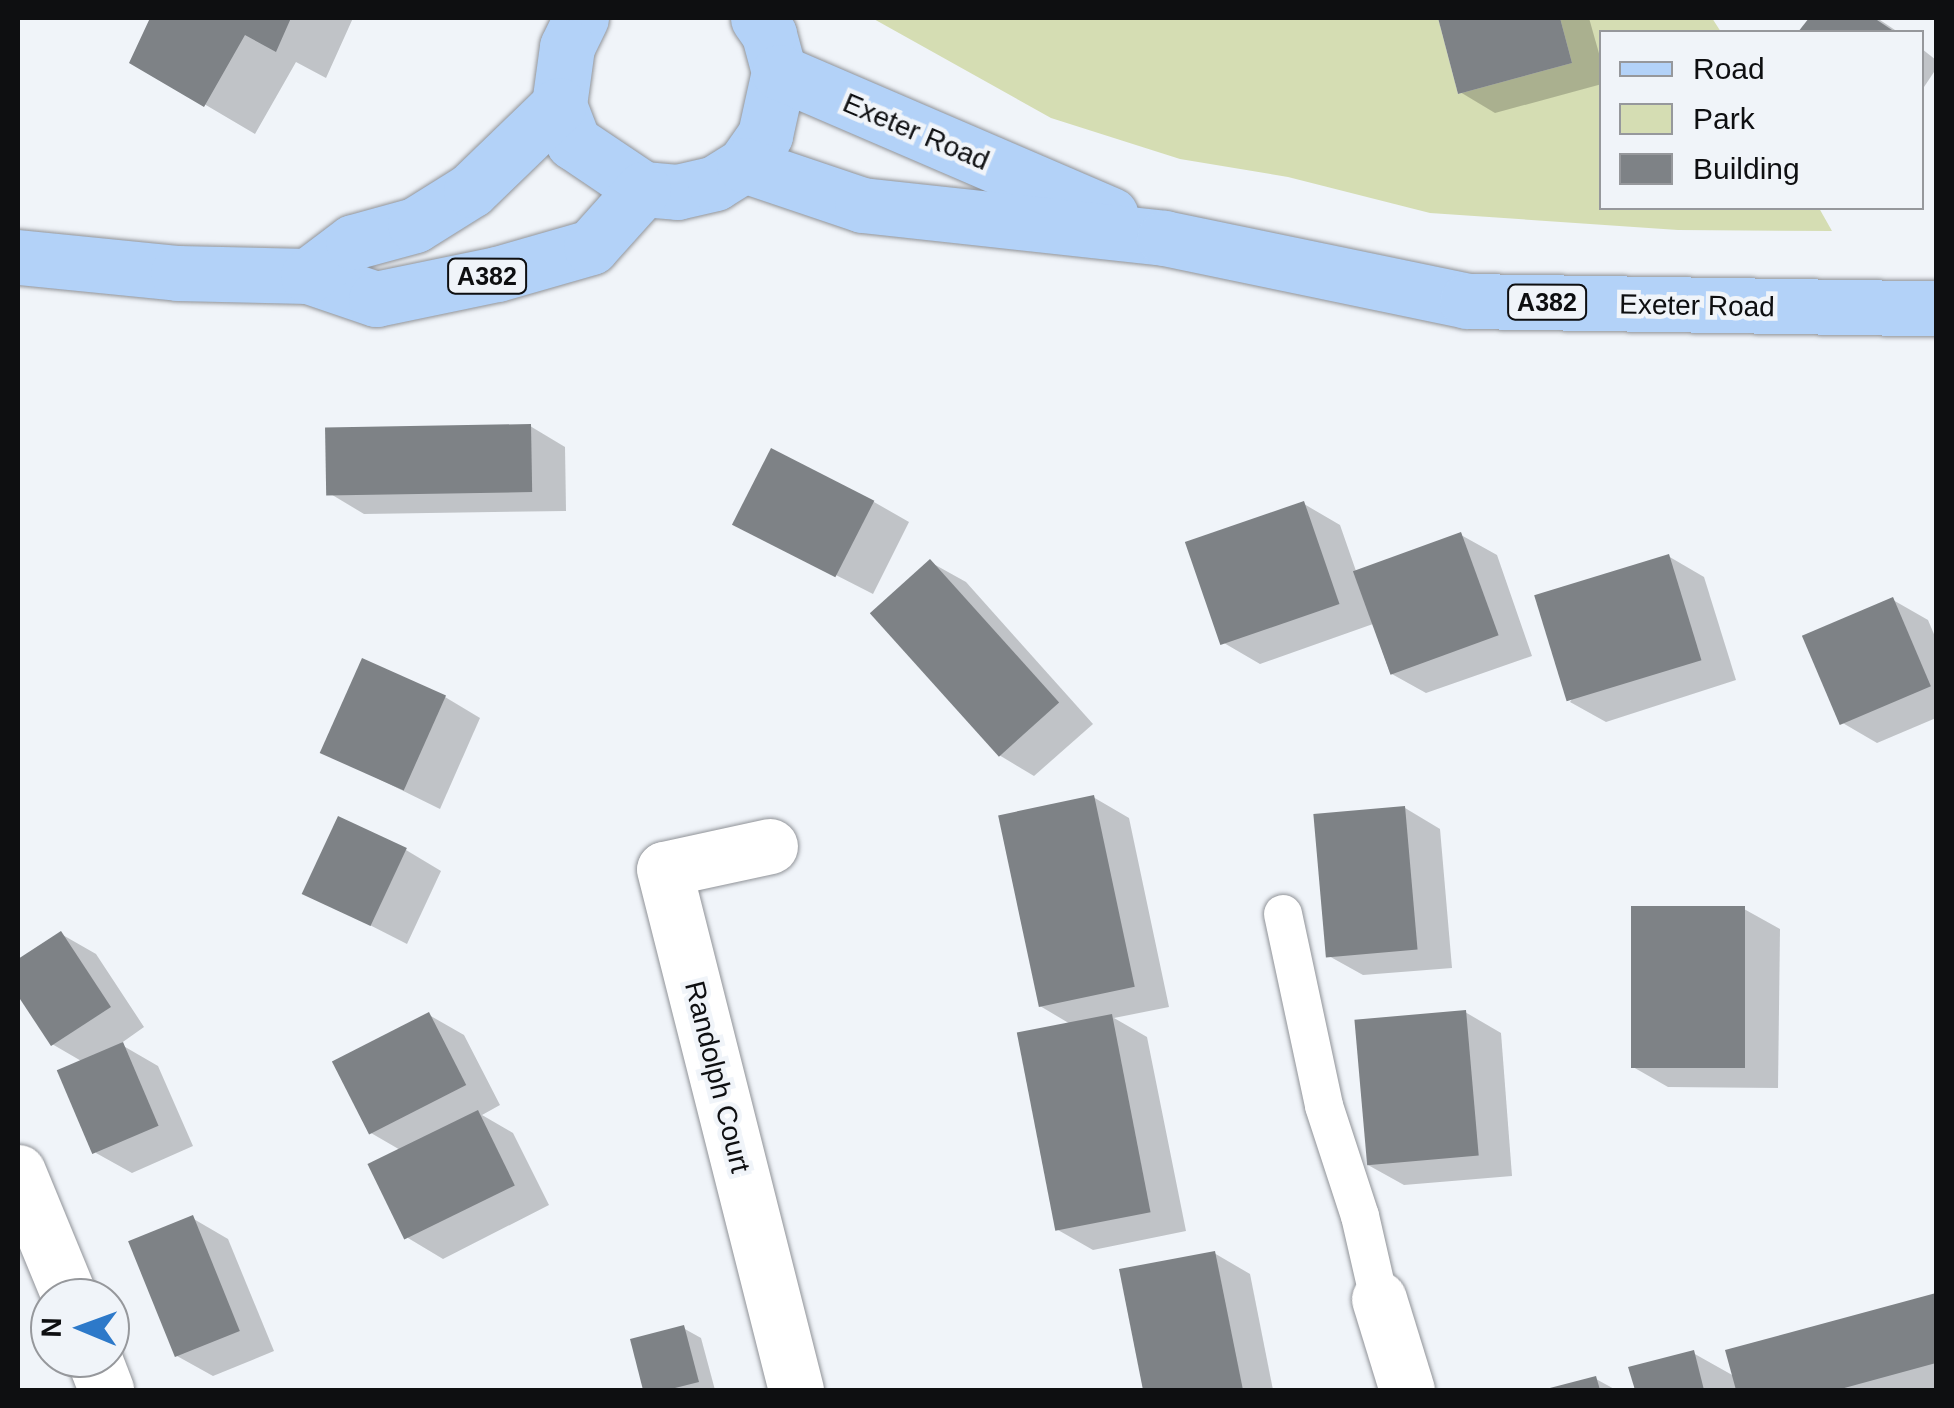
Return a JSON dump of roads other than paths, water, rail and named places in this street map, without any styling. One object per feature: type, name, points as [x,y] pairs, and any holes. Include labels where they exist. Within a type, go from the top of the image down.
[{"type":"main road","points":[[582,18],[567,47],[559,105],[573,142],[643,190],[677,192],[715,183],[744,165],[765,136],[779,72],[769,34],[758,18]]},
{"type":"main road","name":"Exeter Road","points":[[779,72],[1164,238]]},
{"type":"main road","points":[[308,276],[354,242],[415,226],[471,190],[559,105]]},
{"type":"main road","name":"Exeter Road","points":[[744,165],[862,205],[1164,238],[1466,300],[1936,308]]},
{"type":"main road","name":"A382","points":[[18,257],[178,273],[308,276],[376,299],[497,274],[591,248],[643,190]]},
{"type":"street","name":"Randolph Court","points":[[770,846],[664,868],[796,1390]]},
{"type":"street","points":[[18,1172],[62,1278]]},
{"type":"street","points":[[1380,1300],[1407,1390]]},
{"type":"lane","points":[[1284,914],[1324,1106],[1360,1216],[1380,1300]]}]
